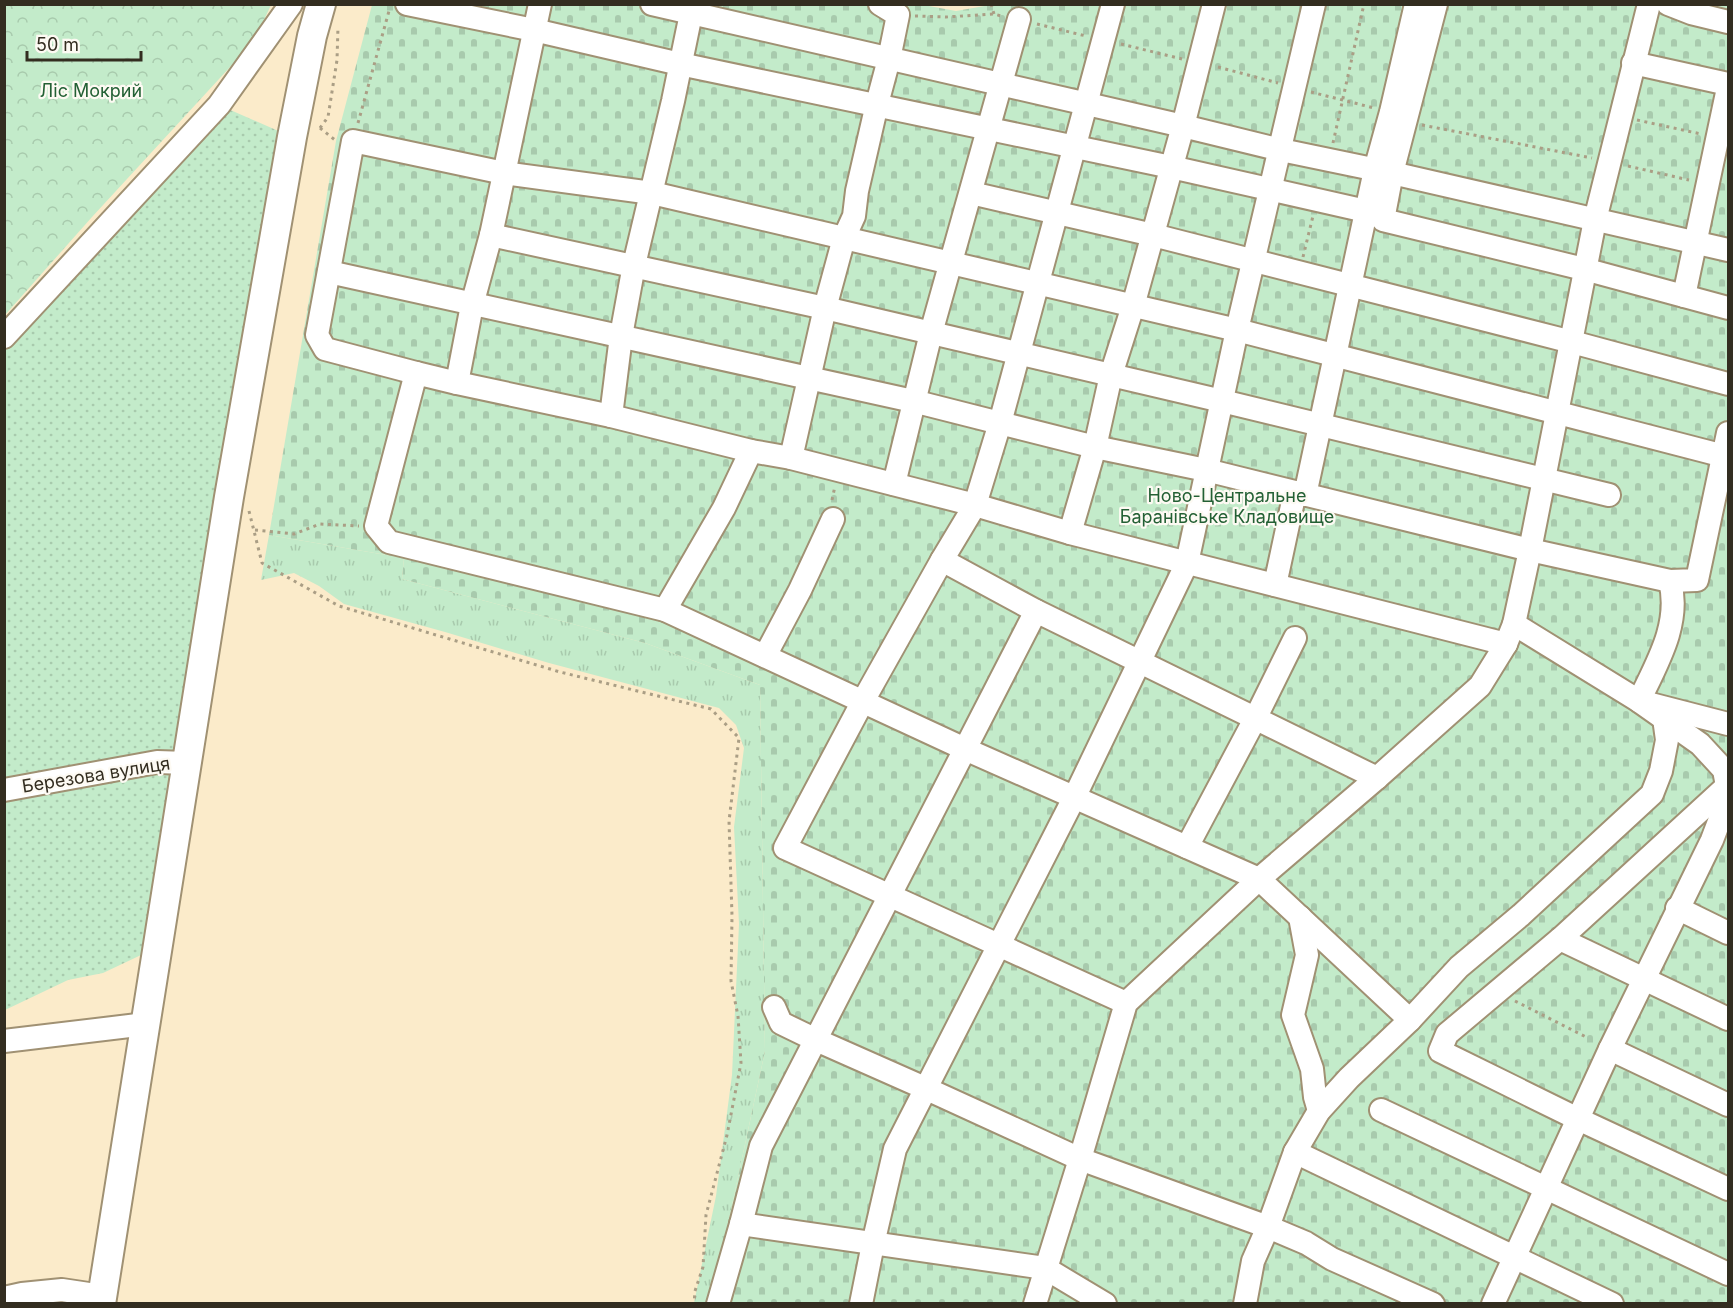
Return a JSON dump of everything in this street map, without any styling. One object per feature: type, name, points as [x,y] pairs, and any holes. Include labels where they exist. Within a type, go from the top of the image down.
[{"type":"main road","points":[[102,1300],[230,497],[295,122],[312,36],[330,11]]},
{"type":"street","points":[[4,337],[219,105],[291,4]]},
{"type":"street","points":[[407,4],[1171,167],[1366,212]]},
{"type":"street","points":[[457,383],[472,305],[491,235],[540,4]]},
{"type":"street","points":[[652,4],[692,9],[889,59],[1728,250]]},
{"type":"street","points":[[1113,4],[1058,213],[975,505],[862,701],[784,848],[1126,1003]]},
{"type":"street","points":[[1070,532],[1095,447],[1111,375],[1153,236],[1215,4]]},
{"type":"street","points":[[861,1304],[895,1149],[1074,798],[1187,563],[1237,330],[1314,4]]},
{"type":"street","points":[[1398,117],[1416,4]]},
{"type":"street","points":[[1275,585],[1321,425],[1366,212],[1384,172],[1398,117],[1436,4]]},
{"type":"street","points":[[1035,1304],[1126,1003],[1259,879],[1480,686],[1510,634],[1530,550],[1572,342],[1584,269],[1649,4]]},
{"type":"street","points":[[1668,4],[1691,13],[1728,22]]},
{"type":"street","points":[[610,416],[634,265],[692,9]]},
{"type":"street","points":[[791,458],[825,308],[844,238],[854,216],[857,191],[889,59],[889,10]]},
{"type":"street","points":[[894,484],[931,333],[1019,19]]},
{"type":"street","points":[[1633,63],[1728,86],[1684,296]]},
{"type":"street","points":[[1493,1304],[1677,908],[1720,843],[1726,776],[1700,744],[1639,701],[1510,634],[1275,585],[791,458],[751,451],[610,416],[457,383],[325,349],[317,335],[353,141],[504,174],[652,193],[1237,330],[1726,456]]},
{"type":"street","points":[[1384,172],[1383,220],[1584,269],[1728,308]]},
{"type":"street","points":[[971,194],[1254,261],[1728,384]]},
{"type":"street","points":[[491,235],[825,308],[1609,495]]},
{"type":"street","points":[[328,272],[913,401],[1095,447],[1206,470],[1530,550],[1670,581],[1697,580],[1726,456],[1728,433]]},
{"type":"street","points":[[416,373],[376,526],[389,542],[665,610],[965,749],[1259,879],[1410,1020]]},
{"type":"street","points":[[665,610],[724,508],[751,451]]},
{"type":"street","points":[[765,656],[800,590],[833,519]]},
{"type":"street","points":[[942,560],[1036,611],[1377,778]]},
{"type":"street","points":[[1639,701],[1669,636],[1674,596],[1670,581]]},
{"type":"street","points":[[718,1304],[760,1146],[1036,611]]},
{"type":"street","points":[[1187,847],[1295,638]]},
{"type":"street","points":[[1639,701],[1728,724]]},
{"type":"street","points":[[1248,1303],[1253,1261],[1295,1152],[1319,1111],[1349,1078],[1410,1020],[1459,967],[1521,915],[1652,794],[1661,771],[1667,740],[1664,718]]},
{"type":"street","name":"Березова вулиця","points":[[4,790],[157,762],[187,763]]},
{"type":"street","points":[[1726,776],[1560,939],[1447,1034],[1440,1051],[1728,1190]]},
{"type":"street","points":[[1677,908],[1728,933]]},
{"type":"street","points":[[1300,917],[1307,955],[1293,1015],[1311,1068],[1319,1111]]},
{"type":"street","points":[[1560,939],[1728,1019]]},
{"type":"street","points":[[774,1007],[781,1023],[814,1040],[927,1089],[1080,1160],[1268,1227],[1306,1243],[1332,1259],[1433,1304]]},
{"type":"street","points":[[4,1041],[146,1024]]},
{"type":"street","points":[[1610,1049],[1728,1104]]},
{"type":"street","points":[[1382,1110],[1728,1274]]},
{"type":"street","points":[[1295,1152],[1612,1304]]},
{"type":"street","points":[[741,1224],[1045,1268],[1104,1304]]},
{"type":"street","points":[[4,1298],[62,1290],[102,1300]]},
{"type":"path","points":[[353,141],[391,4]]},
{"type":"path","points":[[991,4],[994,14]]},
{"type":"path","points":[[1329,161],[1364,4]]},
{"type":"path","points":[[889,10],[946,17],[994,14],[1019,19],[1295,87],[1398,117],[1708,184]]},
{"type":"path","points":[[295,122],[320,128],[328,117],[337,60],[330,11]]},
{"type":"path","points":[[1620,117],[1718,138]]},
{"type":"path","points":[[1299,273],[1316,200]]},
{"type":"path","points":[[833,519],[832,498],[838,470]]},
{"type":"path","points":[[230,497],[248,505],[262,563],[339,606],[560,672],[711,709],[739,738],[729,821],[732,916],[731,981],[738,1016],[741,1063],[727,1135],[705,1215],[703,1267],[695,1291],[694,1304]]},
{"type":"path","points":[[255,531],[294,534],[320,524],[376,526]]},
{"type":"path","points":[[1496,992],[1586,1036]]},
{"type":"green space","name":"Ново-Центральне Баранівське Кладовище","points":[[918,4],[956,11],[996,4],[1728,5],[1728,1303],[711,1303],[765,1051],[760,685],[645,643],[402,579],[404,558],[269,535],[336,141],[372,5]]},
{"type":"green space","name":"Ліс Мокрий","points":[[5,5],[271,5],[254,41],[5,315]]},
{"type":"green space","points":[[219,105],[292,137],[158,947],[103,973],[68,980],[5,1010],[5,337]]},
{"type":"green space","points":[[269,535],[404,558],[402,579],[645,643],[760,685],[765,1051],[711,1303],[694,1303],[716,1196],[732,1075],[739,924],[734,827],[744,748],[736,725],[719,708],[549,663],[344,604],[319,586],[294,573],[261,580]]}]
